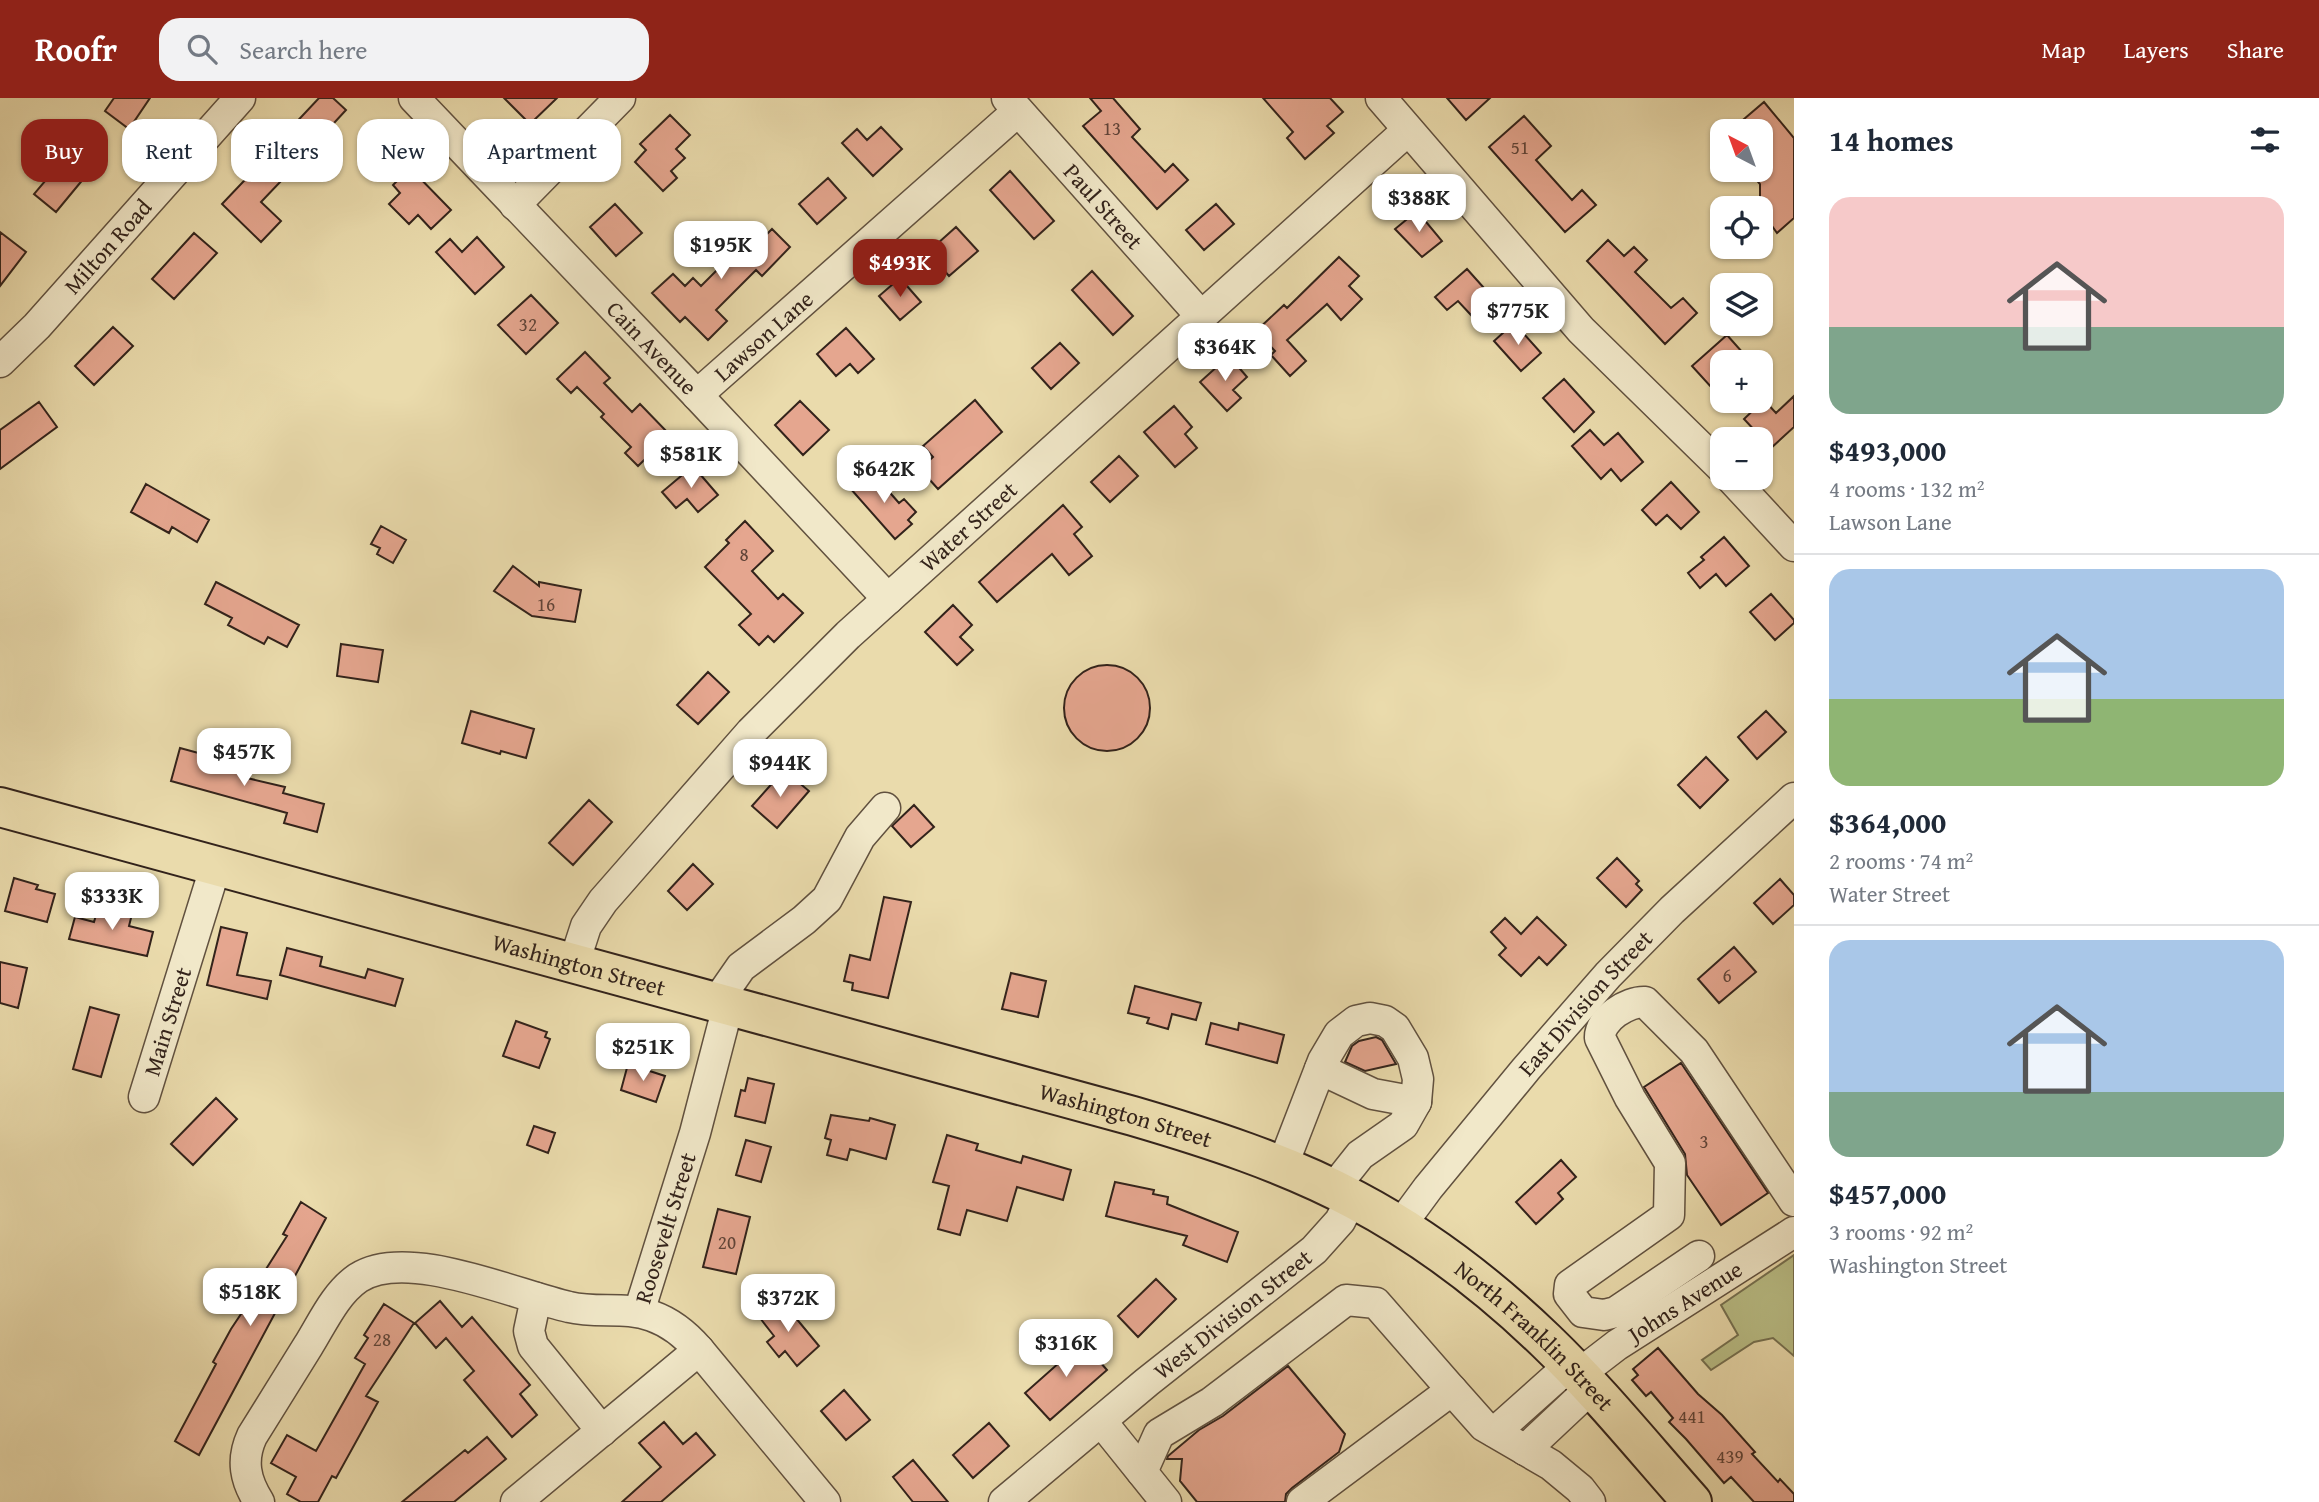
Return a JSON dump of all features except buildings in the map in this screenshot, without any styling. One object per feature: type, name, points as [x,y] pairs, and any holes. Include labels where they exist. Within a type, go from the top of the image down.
[{"type":"main road","name":"Washington Street","points":[[0,807],[1133,1116],[1282,1167],[1343,1194]]},
{"type":"main road","name":"North Franklin Street","points":[[1343,1194],[1400,1226],[1487,1289],[1530,1326],[1580,1376],[1692,1502]]},
{"type":"street","name":"Milton Road","points":[[0,362],[37,326],[240,98]]},
{"type":"street","name":"Cain Avenue","points":[[414,98],[888,599]]},
{"type":"street","points":[[515,205],[620,98]]},
{"type":"street","points":[[1381,98],[1581,330],[1710,456]]},
{"type":"street","name":"Paul Street","points":[[1012,104],[1201,316]]},
{"type":"street","name":"Lawson Lane","points":[[697,395],[1012,104]]},
{"type":"street","name":"Water Street","points":[[573,963],[586,926],[603,901],[768,714],[888,599],[1408,130]]},
{"type":"street","points":[[1742,490],[1794,546]]},
{"type":"street","name":"East Division Street","points":[[1400,1226],[1444,1168],[1591,993],[1672,909],[1794,798]]},
{"type":"street","points":[[722,1004],[741,967],[804,920],[827,899],[860,837],[885,807]]},
{"type":"street","name":"Main Street","points":[[144,1097],[216,865]]},
{"type":"street","points":[[1699,1255],[1616,1312],[1604,1315],[1587,1314],[1568,1292],[1570,1285],[1663,1206],[1670,1163],[1630,1098],[1599,1034],[1618,1012],[1642,1002],[1648,1004],[1694,1051],[1794,1201]]},
{"type":"street","name":"Roosevelt Street","points":[[722,1004],[695,1133],[639,1312],[673,1326],[699,1350],[825,1502]]},
{"type":"street","points":[[1282,1167],[1320,1069],[1339,1034],[1356,1021],[1370,1018],[1385,1021],[1395,1028],[1413,1058],[1418,1079],[1416,1102],[1373,1094],[1320,1069]]},
{"type":"street","name":"West Division Street","points":[[1004,1502],[1314,1250],[1340,1221],[1343,1194],[1360,1155],[1403,1125],[1416,1102]]},
{"type":"street","points":[[1663,1206],[1717,1282]]},
{"type":"street","name":"Johns Avenue","points":[[1580,1376],[1617,1345],[1794,1232]]},
{"type":"street","points":[[259,1502],[244,1462],[248,1445],[339,1296],[360,1277],[386,1267],[425,1269],[578,1309],[639,1312]]},
{"type":"street","points":[[536,1298],[529,1331],[533,1346],[602,1431]]},
{"type":"street","points":[[1142,1472],[1159,1434],[1212,1402],[1346,1300],[1376,1303],[1484,1426],[1551,1465],[1580,1489],[1590,1502]]},
{"type":"street","points":[[516,1502],[699,1350]]},
{"type":"street","points":[[1495,1432],[1580,1376]]},
{"type":"street","points":[[1525,1450],[1580,1376]]},
{"type":"street","points":[[1302,1502],[1338,1492],[1452,1390]]},
{"type":"street","points":[[1101,1421],[1166,1502]]},
{"type":"green space","points":[[1794,1255],[1794,1356],[1773,1338],[1754,1342],[1711,1370],[1702,1360],[1738,1335],[1721,1305]]}]
